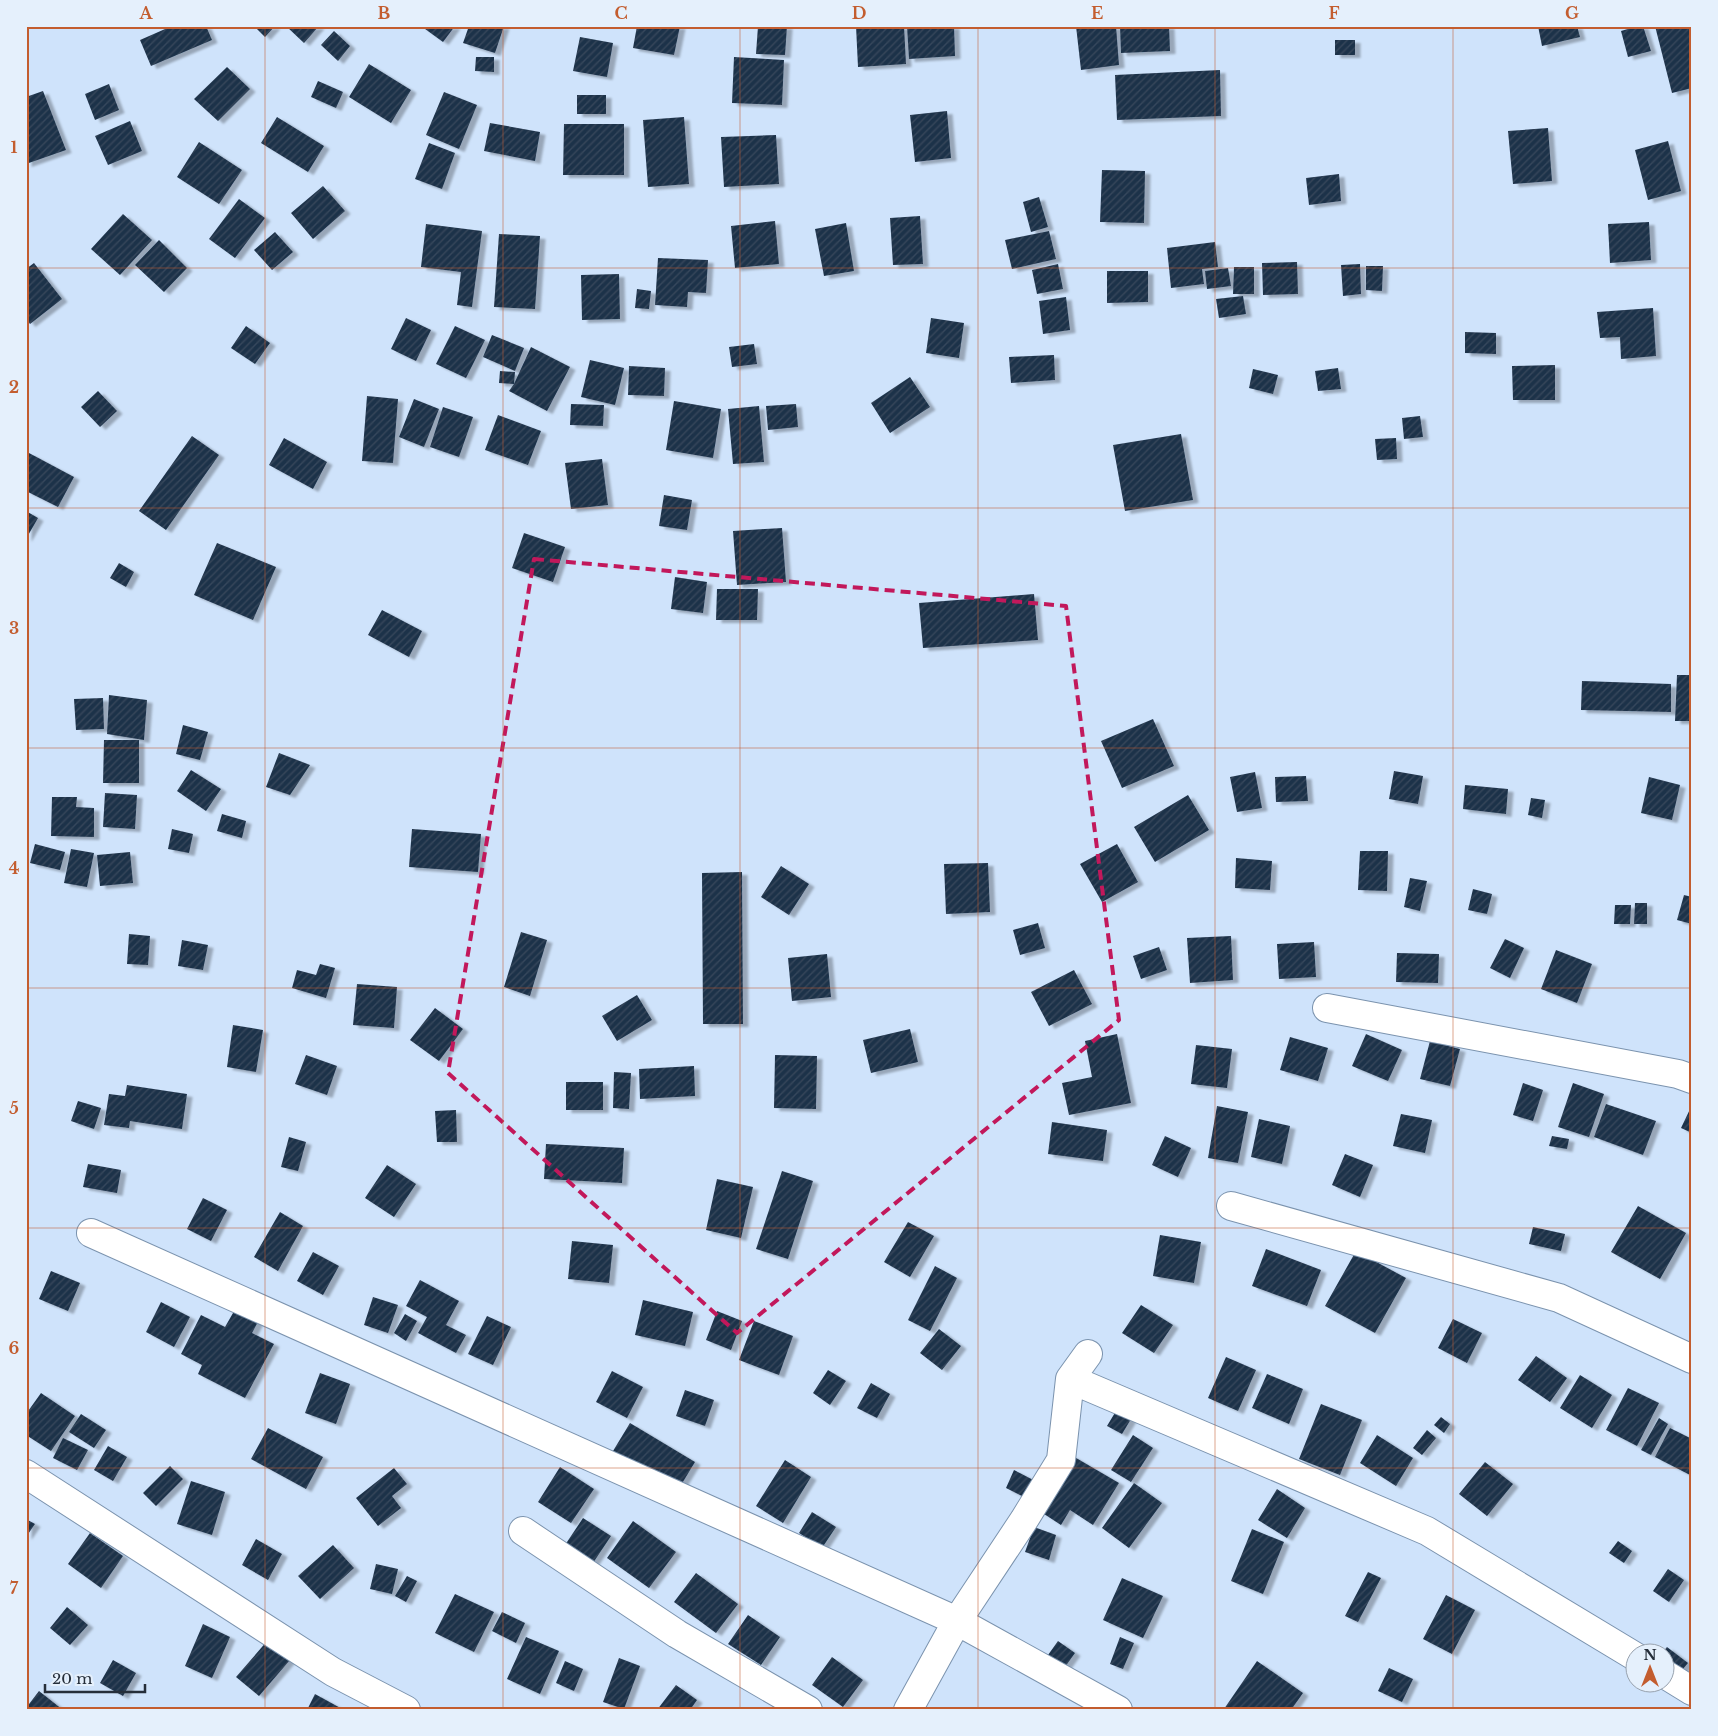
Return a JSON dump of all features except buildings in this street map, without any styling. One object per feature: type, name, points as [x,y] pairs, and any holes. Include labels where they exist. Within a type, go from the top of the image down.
[{"type":"street","points":[[1327,1008],[1678,1074],[1692,1079]]},
{"type":"street","points":[[1231,1206],[1559,1298],[1692,1359]]},
{"type":"street","points":[[91,1233],[957,1621],[1118,1710]]},
{"type":"street","points":[[908,1710],[957,1621],[1061,1460],[1070,1379],[1088,1354]]},
{"type":"street","points":[[1070,1379],[1427,1531],[1626,1651]]},
{"type":"street","points":[[26,1474],[333,1672],[406,1710]]},
{"type":"street","points":[[523,1531],[678,1634],[808,1710]]},
{"type":"street","points":[[1676,1681],[1692,1691]]},
{"type":"highlighted area","points":[[534,559],[1066,606],[1119,1020],[737,1333],[448,1073]]}]
